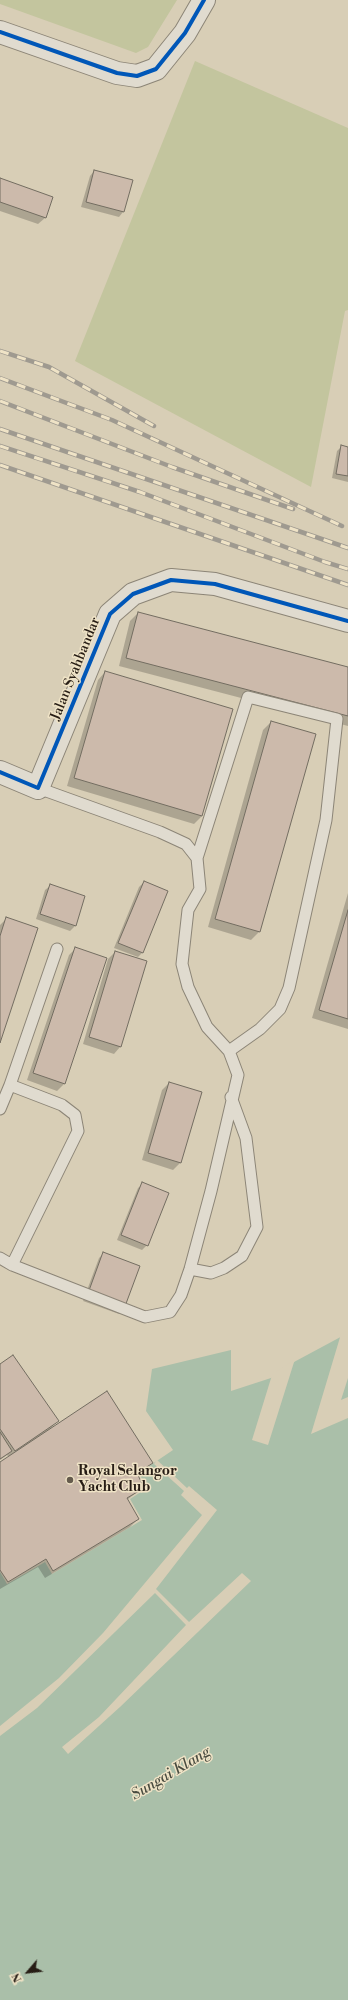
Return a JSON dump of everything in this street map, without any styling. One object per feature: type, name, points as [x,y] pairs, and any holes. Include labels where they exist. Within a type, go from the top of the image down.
[{"type":"street","points":[[0,32],[117,73],[137,76],[156,69],[185,33],[204,0]]},
{"type":"street","name":"Jalan Syahbandar","points":[[38,788],[110,614],[133,594],[171,580],[215,584],[348,621]]},
{"type":"street","points":[[0,772],[38,788]]},
{"type":"lane","points":[[0,1258],[12,1265],[145,1317],[170,1312],[181,1295],[190,1269],[211,1191],[231,1097],[238,1075],[229,1051],[206,1027],[188,987],[182,964],[188,910],[200,889],[197,858],[248,697],[337,719],[326,820],[289,988],[280,1009],[260,1029],[229,1051]]},
{"type":"lane","points":[[38,788],[160,832],[186,844],[197,858]]},
{"type":"lane","points":[[0,1109],[10,1085],[57,949]]},
{"type":"lane","points":[[10,1085],[62,1105],[75,1116],[78,1131],[12,1265]]},
{"type":"lane","points":[[190,1269],[211,1273],[224,1268],[242,1256],[257,1227],[246,1138],[231,1097]]},
{"type":"shaded area","points":[[0,0],[177,0],[148,47],[136,53],[0,4]]},
{"type":"shaded area","points":[[195,61],[348,128],[348,310],[345,311],[311,487],[75,361]]},
{"type":"water","name":"Sungai Klang","points":[[348,1333],[348,2000],[0,2000],[0,1572],[7,1584],[45,1562],[52,1574],[142,1520],[130,1499],[147,1488],[139,1473],[173,1450],[146,1411],[152,1369],[231,1350],[231,1391],[271,1378],[294,1362]]},
{"type":"pier","points":[[348,1331],[348,1378],[341,1400],[348,1397],[348,1418],[311,1434],[341,1334]]},
{"type":"pier","points":[[295,1359],[268,1445],[252,1440],[272,1375]]},
{"type":"pier","points":[[157,1460],[187,1488],[189,1486],[217,1510],[156,1589],[189,1622],[242,1573],[251,1581],[120,1707],[68,1754],[62,1747],[99,1717],[186,1625],[155,1593],[37,1708],[0,1736],[0,1726],[59,1678],[103,1633],[202,1515],[181,1495],[184,1491],[154,1464]]},
{"type":"building","points":[[94,170],[133,180],[124,212],[86,202]]},
{"type":"building","points":[[0,178],[53,197],[46,218],[0,202]]},
{"type":"building","points":[[341,445],[348,447],[348,476],[336,474]]},
{"type":"building","points":[[138,612],[348,667],[348,716],[126,658]]},
{"type":"building","points":[[105,671],[233,709],[202,816],[74,778]]},
{"type":"building","points":[[271,721],[316,734],[260,932],[215,919]]},
{"type":"building","points":[[144,881],[168,891],[143,953],[118,943]]},
{"type":"building","points":[[50,884],[85,896],[76,926],[40,914]]},
{"type":"building","points":[[348,910],[348,1019],[319,1010]]},
{"type":"building","points":[[6,917],[38,928],[0,1043],[0,936]]},
{"type":"building","points":[[75,947],[107,958],[65,1084],[33,1073]]},
{"type":"building","points":[[115,951],[147,961],[121,1047],[89,1037]]},
{"type":"building","points":[[169,1082],[202,1092],[181,1163],[148,1153]]},
{"type":"building","points":[[142,1182],[169,1193],[148,1246],[121,1235]]},
{"type":"building","points":[[103,1252],[140,1266],[124,1309],[87,1296]]},
{"type":"building","points":[[13,1355],[59,1421],[15,1451],[0,1429],[0,1364]]},
{"type":"building","name":"Royal Selangor Yacht Club","points":[[107,1391],[153,1463],[137,1473],[144,1488],[127,1498],[139,1519],[53,1571],[46,1559],[8,1582],[0,1570],[0,1462]]},
{"type":"building","points":[[0,1432],[12,1451],[0,1459]]},
{"type":"railway","points":[[0,351],[49,367],[154,426]]},
{"type":"railway","points":[[0,378],[112,420],[342,526]]},
{"type":"railway","points":[[0,401],[172,467],[293,509]]},
{"type":"railway","points":[[0,429],[348,548]]},
{"type":"railway","points":[[0,446],[140,492],[325,562],[348,569]]},
{"type":"railway","points":[[0,465],[348,585]]},
{"type":"cycle path","points":[[0,32],[117,73],[137,76],[156,69],[185,33],[204,0]]},
{"type":"cycle path","points":[[0,772],[38,788],[110,614],[133,594],[171,580],[215,584],[348,621]]},
{"type":"place","name":"Royal Selangor Yacht Club","points":[[70,1480]]}]
